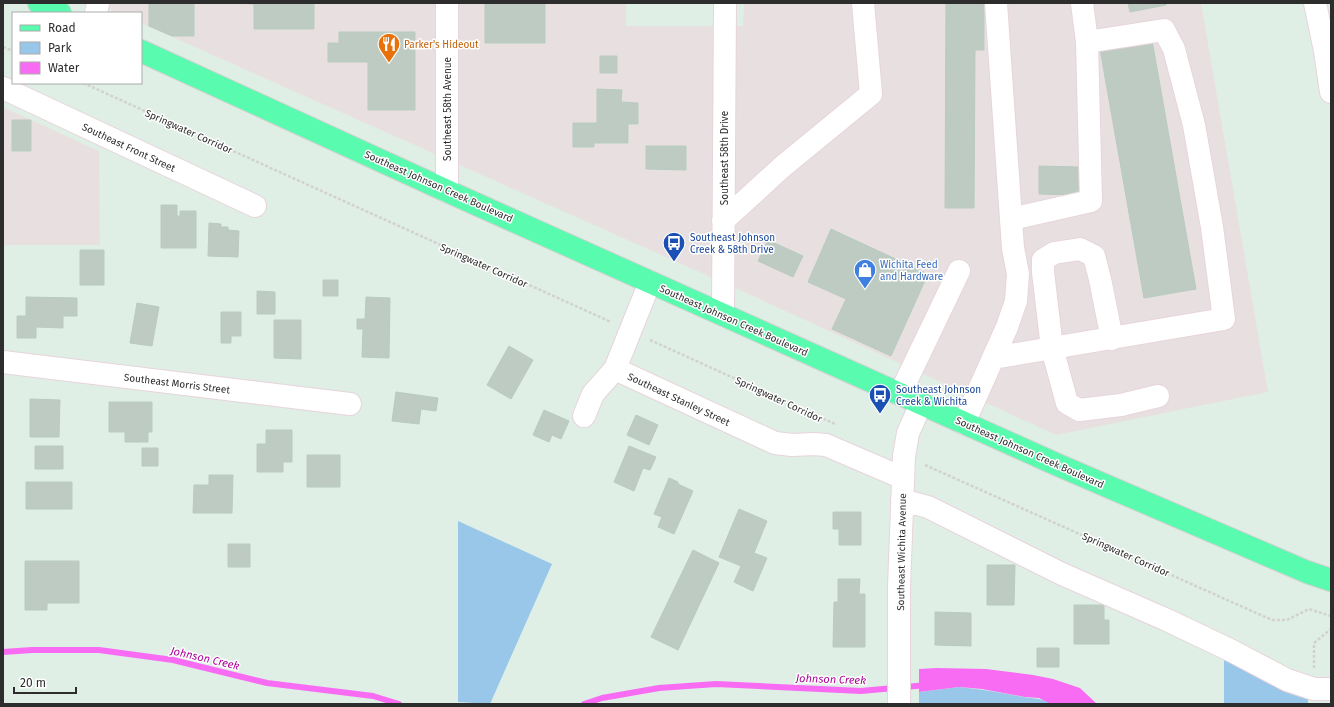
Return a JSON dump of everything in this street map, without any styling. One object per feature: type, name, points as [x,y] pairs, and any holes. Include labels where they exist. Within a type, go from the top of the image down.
[{"type":"main road","points":[[39,3],[58,12]]},
{"type":"main road","name":"Southeast Johnson Creek Boulevard","points":[[142,51],[447,191],[921,404],[1201,528],[1306,572],[1331,580]]},
{"type":"street","name":"Southeast 58th Avenue","points":[[447,3],[447,191]]},
{"type":"street","name":"Southeast 58th Drive","points":[[723,314],[725,3]]},
{"type":"street","points":[[723,221],[782,167],[871,94],[863,3]]},
{"type":"street","points":[[964,423],[1007,327],[1016,301],[1018,274],[1013,248],[996,3]]},
{"type":"street","points":[[1011,219],[1091,201],[1087,42],[1082,3]]},
{"type":"street","points":[[1315,3],[1325,51],[1331,92]]},
{"type":"street","points":[[993,358],[1224,319],[1212,226],[1194,125],[1174,49],[1164,30],[1087,42]]},
{"type":"street","name":"Southeast Front Street","points":[[3,88],[255,206]]},
{"type":"street","points":[[1112,338],[1094,256],[1080,249],[1054,253],[1043,260],[1043,272],[1052,348],[1067,402],[1079,410],[1121,405],[1158,396]]},
{"type":"street","points":[[900,394],[959,271]]},
{"type":"street","points":[[584,416],[593,394],[615,369],[650,282]]},
{"type":"street","name":"Southeast Morris Street","points":[[3,362],[350,404]]},
{"type":"street","name":"Southeast Stanley Street","points":[[615,369],[775,443],[792,445],[826,445],[903,478]]},
{"type":"street","name":"Southeast Wichita Avenue","points":[[899,704],[899,588],[903,478],[907,439],[921,404]]},
{"type":"street","points":[[902,500],[928,507],[1062,574],[1167,620],[1232,651],[1287,680],[1314,689],[1331,689]]},
{"type":"path","points":[[3,46],[12,50]]},
{"type":"path","name":"Springwater Corridor","points":[[85,84],[842,427]]},
{"type":"path","name":"Springwater Corridor","points":[[922,464],[1272,620],[1286,620],[1309,609],[1331,616]]},
{"type":"path","points":[[1314,643],[1331,629]]},
{"type":"shaded area","points":[[96,3],[626,3],[626,26],[743,26],[744,3],[1201,3],[1268,392],[1056,435],[742,291],[142,23],[142,12],[116,12]]},
{"type":"shaded area","points":[[3,107],[99,151],[100,245],[3,245]]},
{"type":"green space","points":[[458,521],[552,564],[490,704],[458,702]]},
{"type":"green space","points":[[1224,655],[1308,693],[1308,704],[1224,704]]},
{"type":"green space","points":[[959,687],[1038,699],[1051,704],[919,704],[919,692]]},
{"type":"water","points":[[919,669],[986,669],[1053,679],[1080,688],[1097,704],[1051,704],[1039,698],[959,687],[919,692]]},
{"type":"building","points":[[149,3],[194,3],[194,36],[172,36],[149,26]]},
{"type":"building","points":[[233,3],[314,3],[314,29],[254,29],[254,4]]},
{"type":"building","points":[[485,3],[545,3],[545,43],[485,43]]},
{"type":"building","points":[[946,3],[984,3],[984,50],[975,50],[974,208],[945,208]]},
{"type":"building","points":[[1128,3],[1166,3],[1166,5],[1130,12]]},
{"type":"building","points":[[339,32],[415,32],[415,110],[368,110],[368,62],[328,62],[328,43],[339,43]]},
{"type":"building","points":[[1152,40],[1196,289],[1144,298],[1100,49]]},
{"type":"building","points":[[600,56],[617,56],[617,73],[600,73]]},
{"type":"building","points":[[597,89],[622,90],[621,102],[638,103],[638,124],[628,124],[628,143],[594,143],[594,147],[573,147],[573,123],[597,123]]},
{"type":"building","points":[[12,120],[31,120],[31,151],[12,151]]},
{"type":"building","points":[[646,146],[686,146],[686,170],[646,169]]},
{"type":"building","points":[[1039,166],[1079,167],[1079,195],[1039,194]]},
{"type":"building","points":[[161,205],[177,205],[177,216],[180,216],[180,211],[196,211],[196,248],[161,248]]},
{"type":"building","points":[[209,223],[221,224],[221,227],[228,227],[228,230],[239,231],[238,257],[208,256]]},
{"type":"building","points":[[831,229],[928,274],[891,356],[832,329],[846,299],[808,282]]},
{"type":"building","points":[[768,240],[803,256],[793,277],[758,261]]},
{"type":"building","points":[[80,250],[104,250],[104,285],[80,285]]},
{"type":"building","points":[[323,280],[338,280],[338,296],[323,296]]},
{"type":"building","points":[[257,291],[275,292],[275,314],[257,314]]},
{"type":"building","points":[[26,297],[77,298],[77,316],[63,316],[63,328],[36,327],[36,338],[17,338],[17,316],[26,316]]},
{"type":"building","points":[[366,297],[390,298],[389,358],[362,357],[363,329],[357,329],[357,319],[365,319]]},
{"type":"building","points":[[137,303],[159,307],[152,346],[130,343]]},
{"type":"building","points":[[221,312],[241,312],[241,336],[231,336],[231,343],[221,343]]},
{"type":"building","points":[[274,320],[301,320],[301,359],[274,358]]},
{"type":"building","points":[[509,346],[533,360],[511,399],[487,385]]},
{"type":"building","points":[[396,392],[438,398],[436,411],[421,409],[419,424],[392,421]]},
{"type":"building","points":[[30,399],[60,400],[59,437],[30,437]]},
{"type":"building","points":[[109,402],[152,402],[152,432],[148,432],[148,442],[125,442],[125,432],[109,432]]},
{"type":"building","points":[[544,410],[569,421],[561,439],[552,435],[549,442],[533,435]]},
{"type":"building","points":[[636,415],[658,425],[649,445],[627,435]]},
{"type":"building","points":[[266,430],[292,430],[292,462],[283,462],[283,472],[257,472],[257,444],[266,444]]},
{"type":"building","points":[[35,446],[63,446],[63,469],[35,469]]},
{"type":"building","points":[[629,446],[656,457],[650,470],[643,468],[634,491],[614,482]]},
{"type":"building","points":[[142,448],[158,448],[158,466],[142,466]]},
{"type":"building","points":[[307,455],[340,455],[340,487],[307,487]]},
{"type":"building","points":[[209,475],[233,475],[232,513],[193,513],[194,485],[209,485]]},
{"type":"building","points":[[669,478],[693,491],[674,534],[658,527],[662,517],[654,514]]},
{"type":"building","points":[[26,482],[72,482],[72,509],[26,509]]},
{"type":"building","points":[[739,509],[767,521],[754,553],[767,558],[753,591],[734,582],[741,566],[719,557]]},
{"type":"building","points":[[833,512],[861,512],[861,545],[839,545],[839,529],[833,529]]},
{"type":"building","points":[[228,544],[250,544],[250,567],[228,567]]},
{"type":"building","points":[[693,550],[719,563],[678,650],[651,637]]},
{"type":"building","points":[[25,561],[79,561],[79,603],[47,603],[47,610],[25,610]]},
{"type":"building","points":[[987,565],[1015,565],[1014,605],[987,605]]},
{"type":"building","points":[[838,579],[860,579],[859,594],[865,594],[865,647],[833,647],[834,602],[838,602]]},
{"type":"building","points":[[1074,605],[1104,605],[1104,620],[1109,620],[1109,644],[1074,644]]},
{"type":"building","points":[[935,612],[971,613],[971,646],[935,645]]},
{"type":"building","points":[[1037,648],[1059,648],[1059,667],[1037,667]]},
{"type":"waterway","name":"Johnson Creek","points":[[3,652],[32,650],[99,650],[173,660],[267,683],[373,696],[399,704]]},
{"type":"waterway","name":"Johnson Creek","points":[[584,704],[602,698],[659,688],[716,684],[861,691],[927,685]]},
{"type":"place","name":"Parker's Hideout","points":[[389,64]]},
{"type":"place","name":"Southeast Johnson Creek & 58th Drive","points":[[674,262]]},
{"type":"place","name":"Wichita Feed and Hardware","points":[[865,290]]},
{"type":"place","name":"Southeast Johnson Creek & Wichita","points":[[880,414]]}]
